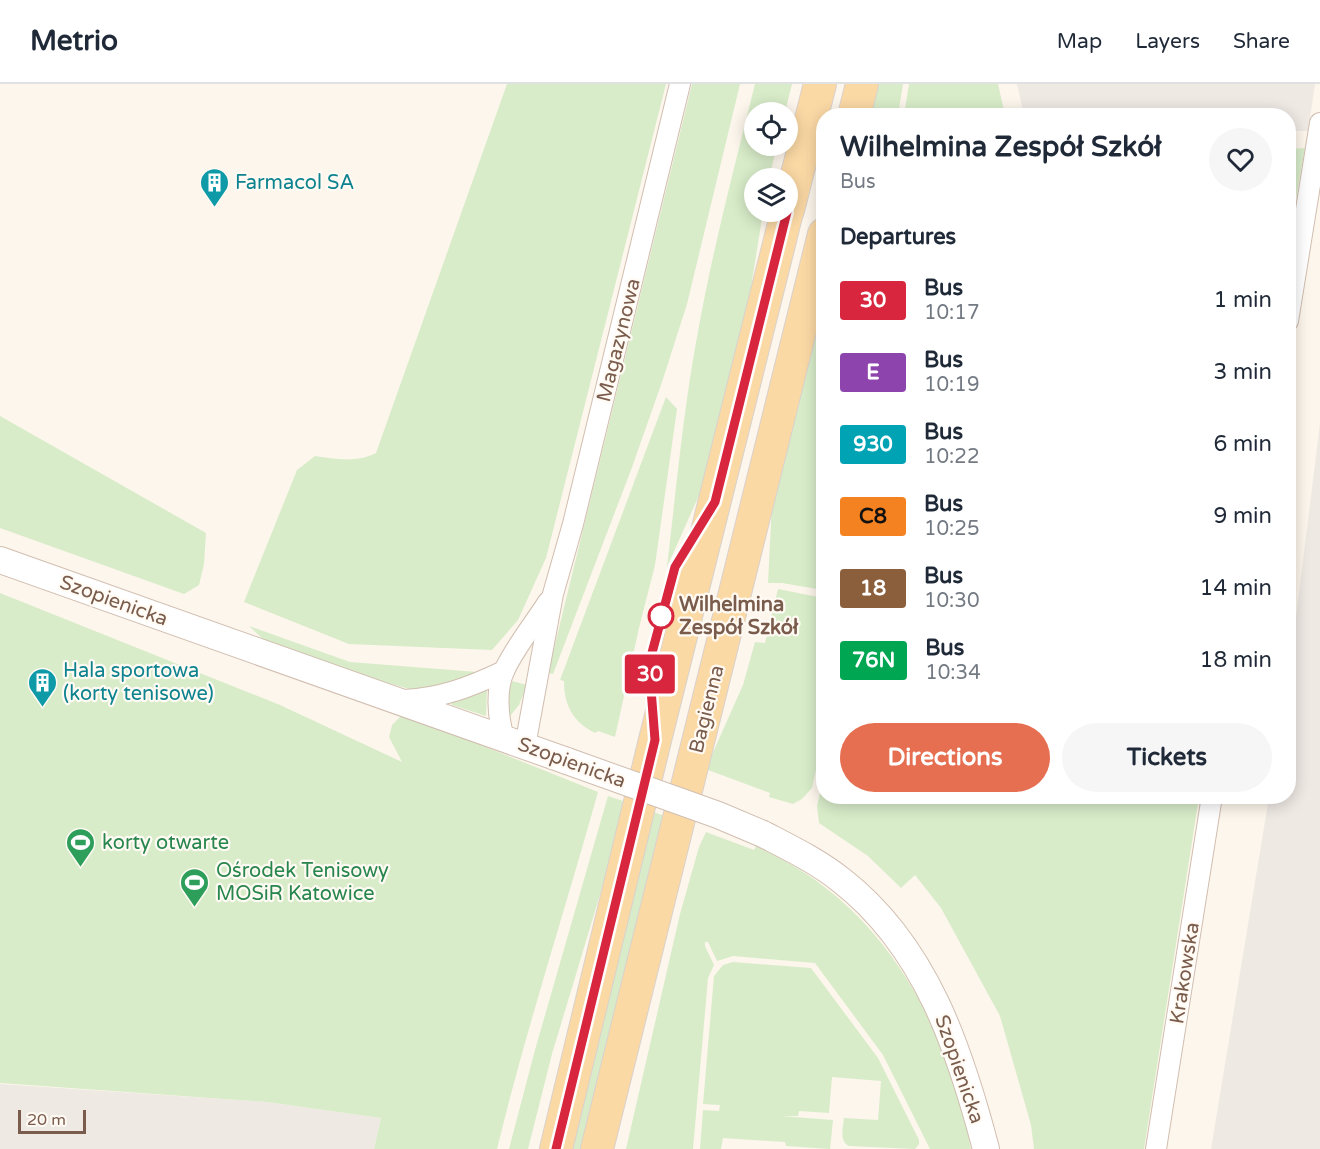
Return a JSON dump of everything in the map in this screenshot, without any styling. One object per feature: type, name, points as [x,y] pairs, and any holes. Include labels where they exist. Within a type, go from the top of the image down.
[{"type":"main road","points":[[798,168],[819,84]]},
{"type":"main road","points":[[856,108],[862,84]]},
{"type":"main road","points":[[556,1149],[784,222]]},
{"type":"main road","name":"Bagienna","points":[[597,1149],[816,266]]},
{"type":"street","name":"Magazynowa","points":[[514,742],[573,524],[680,84]]},
{"type":"street","points":[[1296,272],[1320,123]]},
{"type":"street","name":"Szopienicka","points":[[0,560],[708,812],[763,834],[806,857],[846,884],[882,920],[904,949],[925,983],[952,1037],[986,1149]]},
{"type":"street","name":"Magazynowa","points":[[514,742],[499,721],[499,698],[504,671],[553,594]]},
{"type":"street","points":[[396,701],[427,699],[468,688],[504,671]]},
{"type":"street","name":"Krakowska","points":[[1156,1149],[1211,804]]},
{"type":"shaded area","points":[[1017,84],[1315,84],[1308,131],[1296,131],[1296,108],[1022,108]]},
{"type":"shaded area","points":[[1320,423],[1320,1149],[1211,1149],[1268,804],[1296,804],[1296,617]]},
{"type":"shaded area","points":[[0,1084],[267,1102],[381,1118],[374,1149],[0,1149]]},
{"type":"green space","points":[[507,84],[666,84],[546,558],[518,620],[492,650],[349,644],[244,602],[297,470],[315,456],[353,459],[376,453]]},
{"type":"green space","points":[[692,84],[740,84],[687,304],[663,379],[631,470],[553,674],[548,673]]},
{"type":"green space","points":[[755,84],[792,84],[788,102],[750,102]]},
{"type":"green space","points":[[876,84],[903,84],[899,108],[870,108]]},
{"type":"green space","points":[[909,84],[998,84],[1003,108],[905,108]]},
{"type":"green space","points":[[744,128],[744,156],[774,156],[772,168],[744,168],[744,222],[761,222],[746,319],[701,491],[667,567],[692,366],[716,242]]},
{"type":"green space","points":[[1305,148],[1296,199],[1296,149]]},
{"type":"green space","points":[[816,321],[816,589],[768,583],[772,503]]},
{"type":"green space","points":[[666,397],[677,409],[655,565],[615,737],[598,731],[595,733],[581,724],[571,712],[564,690],[564,681],[560,680]]},
{"type":"green space","points":[[0,416],[206,533],[204,564],[199,585],[184,594],[0,528]]},
{"type":"green space","points":[[778,589],[816,597],[816,770],[812,788],[802,799],[793,804],[769,797],[770,793],[708,770],[710,759],[743,685],[755,642],[765,643]]},
{"type":"green space","name":"Ośrodek Tenisowy MOSiR Katowice","points":[[0,593],[280,705],[402,762],[389,737],[392,725],[403,714],[598,792],[533,1015],[497,1149],[374,1149],[381,1118],[267,1102],[0,1083]]},
{"type":"green space","points":[[249,626],[350,662],[477,672],[456,682],[427,689],[409,689],[264,640]]},
{"type":"green space","points":[[512,681],[527,685],[519,705],[510,716],[507,704]]},
{"type":"green space","points":[[487,689],[486,716],[451,703]]},
{"type":"green space","points":[[608,796],[626,802],[620,828],[552,1054],[528,1149],[509,1149],[535,1050]]},
{"type":"green space","points":[[817,804],[1198,804],[1144,1149],[1034,1149],[1031,1125],[1000,1016],[941,908],[915,875],[901,888],[868,856],[819,823]]},
{"type":"green space","points":[[653,812],[665,816],[582,1149],[570,1149]]},
{"type":"green space","points":[[706,832],[754,850],[756,846],[791,864],[823,886],[866,925],[902,972],[931,1024],[953,1078],[971,1149],[930,1149],[883,1055],[815,963],[733,956],[717,961],[708,942],[705,942],[714,965],[708,978],[693,1149],[626,1149],[680,914],[699,847]]},
{"type":"green space","points":[[733,962],[811,968],[878,1058],[919,1140],[915,1149],[846,1144],[842,1134],[844,1118],[878,1120],[881,1081],[832,1077],[829,1113],[799,1111],[798,1116],[781,1116],[833,1120],[830,1149],[786,1146],[785,1142],[723,1138],[721,1149],[700,1149],[703,1110],[719,1111],[720,1105],[703,1104],[714,976],[723,965]]},
{"type":"bus line","name":"30","points":[[556,1149],[655,740],[649,664],[675,567],[715,502],[784,222]]},
{"type":"place","name":"Farmacol SA","points":[[214,208]]},
{"type":"place","name":"Wilhelmina Zespół Szkół","points":[[661,616]]},
{"type":"place","name":"Hala sportowa (korty tenisowe)","points":[[42,708]]},
{"type":"place","name":"korty otwarte","points":[[81,868]]},
{"type":"place","name":"Ośrodek Tenisowy MOSiR Katowice","points":[[195,908]]}]
